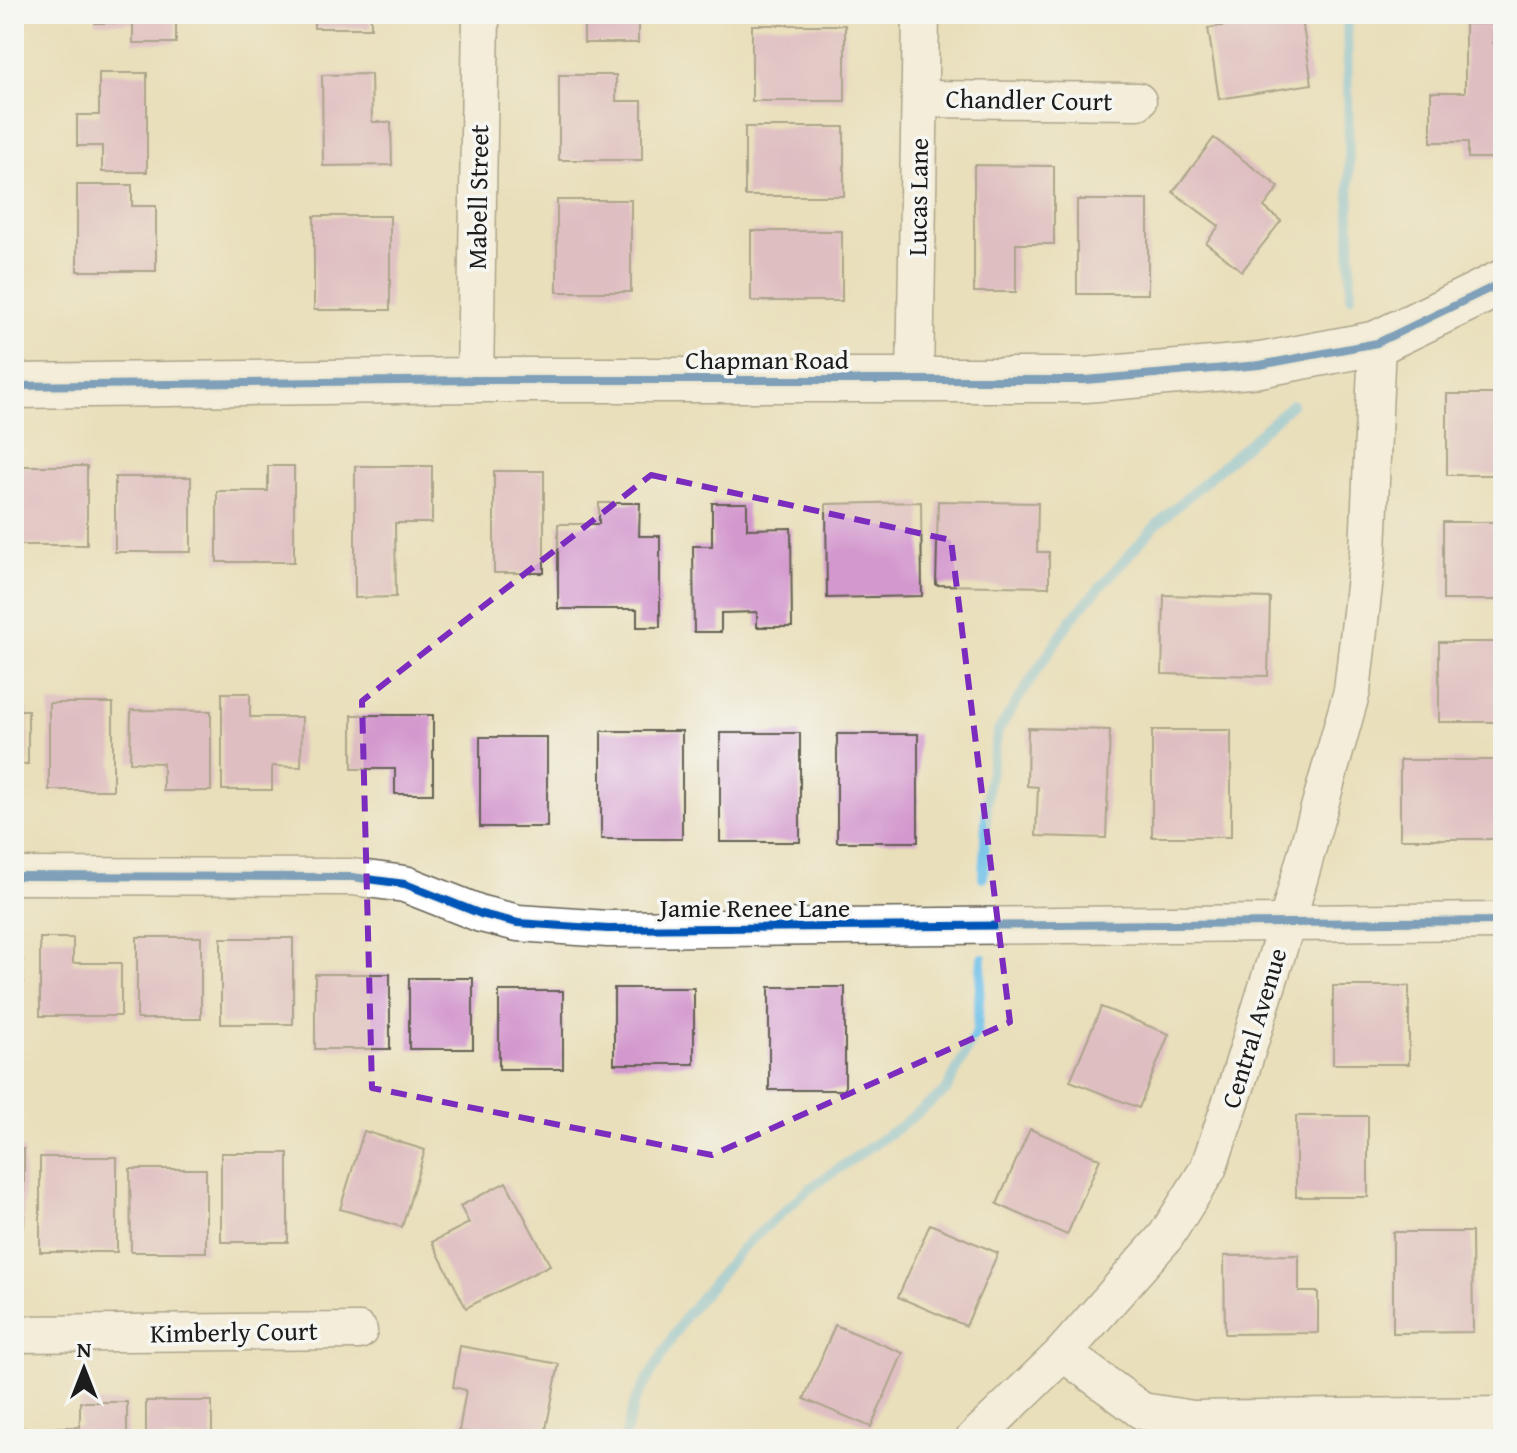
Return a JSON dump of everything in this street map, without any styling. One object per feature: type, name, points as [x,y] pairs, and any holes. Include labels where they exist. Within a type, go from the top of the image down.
[{"type":"street","name":"Mabell Street","points":[[475,380],[481,14]]},
{"type":"street","name":"Lucas Lane","points":[[915,380],[921,14]]},
{"type":"street","name":"Chandler Court","points":[[920,99],[1138,101]]},
{"type":"street","name":"Chapman Road","points":[[14,386],[475,380],[1085,380],[1260,365],[1377,343],[1503,282]]},
{"type":"street","name":"Central Avenue","points":[[974,1439],[1063,1353],[1166,1236],[1208,1169],[1287,922],[1352,691],[1368,551],[1377,343]]},
{"type":"street","name":"Jamie Renee Lane","points":[[14,876],[352,877],[405,884],[481,914],[518,923],[608,929],[1503,921]]},
{"type":"street","name":"Kimberly Court","points":[[14,1334],[359,1331]]},
{"type":"street","points":[[1063,1353],[1142,1411],[1193,1419],[1503,1415]]},
{"type":"highlighted area","points":[[651,475],[951,540],[1010,1022],[712,1155],[372,1088],[362,701]]},
{"type":"building","points":[[95,14],[176,14],[176,43],[133,43],[133,23],[95,23]]},
{"type":"building","points":[[314,14],[371,14],[371,28],[314,28]]},
{"type":"building","points":[[584,14],[638,14],[638,43],[584,43]]},
{"type":"building","points":[[1301,14],[1312,84],[1219,99],[1208,28]]},
{"type":"building","points":[[1465,24],[1493,24],[1493,43],[1499,43],[1499,38],[1503,38],[1503,146],[1499,146],[1500,158],[1468,158],[1468,142],[1431,142],[1431,92],[1465,92]]},
{"type":"building","points":[[752,25],[845,25],[845,101],[752,101]]},
{"type":"building","points":[[99,73],[147,73],[147,172],[102,172],[102,146],[77,146],[77,115],[99,115]]},
{"type":"building","points":[[371,74],[372,122],[391,122],[392,165],[323,166],[322,75]]},
{"type":"building","points":[[559,75],[616,75],[616,101],[642,101],[642,160],[559,160]]},
{"type":"building","points":[[745,127],[844,127],[844,196],[745,196]]},
{"type":"building","points":[[1214,138],[1279,187],[1264,207],[1281,221],[1242,271],[1206,243],[1219,226],[1173,192]]},
{"type":"building","points":[[974,165],[1054,166],[1054,244],[1016,244],[1016,292],[974,292]]},
{"type":"building","points":[[77,185],[132,185],[132,206],[156,206],[156,271],[77,271]]},
{"type":"building","points":[[557,200],[631,200],[631,292],[557,292]]},
{"type":"building","points":[[1077,200],[1148,200],[1148,294],[1077,294]]},
{"type":"building","points":[[314,216],[390,216],[390,310],[314,310]]},
{"type":"building","points":[[751,231],[842,231],[842,301],[751,301]]},
{"type":"building","points":[[1447,394],[1503,394],[1503,475],[1447,475]]},
{"type":"building","points":[[14,466],[87,466],[87,545],[14,545]]},
{"type":"building","points":[[268,466],[294,466],[294,562],[217,562],[217,491],[268,491]]},
{"type":"building","points":[[355,466],[432,466],[432,523],[395,523],[396,597],[355,598]]},
{"type":"building","points":[[494,471],[544,471],[544,573],[494,573]]},
{"type":"building","points":[[115,477],[191,477],[191,552],[115,552]]},
{"type":"building","points":[[938,501],[1038,503],[1037,552],[1049,552],[1049,587],[936,585]]},
{"type":"building","points":[[921,502],[922,596],[827,598],[826,504]]},
{"type":"building","points":[[599,503],[640,503],[639,536],[660,536],[660,627],[637,627],[637,609],[558,609],[558,524],[599,524]]},
{"type":"building","points":[[712,503],[747,503],[747,529],[791,528],[792,627],[757,627],[757,612],[721,613],[721,632],[694,632],[693,546],[712,546]]},
{"type":"building","points":[[1443,522],[1503,522],[1503,600],[1443,600]]},
{"type":"building","points":[[1164,595],[1270,598],[1268,676],[1162,674]]},
{"type":"building","points":[[1439,642],[1503,642],[1503,722],[1439,722]]},
{"type":"building","points":[[222,693],[250,693],[250,717],[302,717],[301,767],[272,766],[272,790],[222,790]]},
{"type":"building","points":[[49,703],[113,703],[113,790],[49,790]]},
{"type":"building","points":[[14,710],[28,710],[28,764],[14,764]]},
{"type":"building","points":[[131,710],[211,711],[211,791],[163,791],[163,763],[130,762]]},
{"type":"building","points":[[352,715],[433,715],[433,794],[395,794],[395,769],[352,769]]},
{"type":"building","points":[[1028,728],[1110,730],[1106,838],[1036,836],[1038,787],[1027,786]]},
{"type":"building","points":[[1152,730],[1231,730],[1231,837],[1152,837]]},
{"type":"building","points":[[601,731],[682,731],[682,839],[601,839]]},
{"type":"building","points":[[720,733],[800,733],[800,842],[720,842]]},
{"type":"building","points":[[837,734],[918,734],[918,842],[837,842]]},
{"type":"building","points":[[480,737],[547,737],[547,827],[480,827]]},
{"type":"building","points":[[1400,760],[1503,760],[1503,839],[1400,839]]},
{"type":"building","points":[[137,937],[201,937],[201,1019],[137,1019]]},
{"type":"building","points":[[40,938],[73,938],[73,963],[121,963],[121,1016],[40,1016]]},
{"type":"building","points":[[221,938],[293,938],[293,1024],[221,1024]]},
{"type":"building","points":[[14,961],[23,961],[23,1008],[14,1008]]},
{"type":"building","points":[[315,974],[390,974],[390,1049],[315,1049]]},
{"type":"building","points":[[409,978],[473,978],[473,1049],[409,1049]]},
{"type":"building","points":[[1333,986],[1409,986],[1409,1064],[1333,1064]]},
{"type":"building","points":[[769,987],[845,987],[845,1090],[769,1090]]},
{"type":"building","points":[[614,988],[694,988],[694,1064],[614,1064]]},
{"type":"building","points":[[499,991],[563,991],[563,1069],[499,1069]]},
{"type":"building","points":[[1101,1007],[1169,1034],[1139,1108],[1070,1081]]},
{"type":"building","points":[[1296,1116],[1368,1116],[1368,1197],[1296,1197]]},
{"type":"building","points":[[1030,1129],[1100,1159],[1067,1235],[997,1204]]},
{"type":"building","points":[[364,1131],[425,1150],[402,1227],[340,1209]]},
{"type":"building","points":[[14,1149],[24,1149],[24,1227],[14,1227]]},
{"type":"building","points":[[221,1153],[288,1153],[288,1242],[221,1242]]},
{"type":"building","points":[[40,1157],[117,1157],[117,1252],[40,1252]]},
{"type":"building","points":[[130,1169],[206,1169],[206,1252],[131,1252]]},
{"type":"building","points":[[506,1182],[550,1265],[466,1308],[432,1242],[469,1223],[460,1206]]},
{"type":"building","points":[[930,1224],[998,1253],[966,1326],[898,1297]]},
{"type":"building","points":[[1393,1232],[1472,1232],[1473,1332],[1393,1333]]},
{"type":"building","points":[[1299,1255],[1299,1292],[1318,1292],[1318,1333],[1225,1334],[1224,1256]]},
{"type":"building","points":[[835,1325],[903,1353],[871,1427],[804,1399]]},
{"type":"building","points":[[460,1346],[559,1364],[544,1439],[504,1439],[459,1431],[466,1390],[453,1387]]},
{"type":"building","points":[[146,1401],[212,1401],[212,1439],[146,1439]]},
{"type":"building","points":[[80,1402],[127,1402],[127,1439],[56,1439],[56,1427],[80,1427]]},
{"type":"building","points":[[14,1428],[40,1428],[40,1439],[14,1439]]},
{"type":"building","points":[[283,1433],[316,1433],[316,1439],[283,1439]]},
{"type":"waterway","points":[[1347,14],[1351,297]]},
{"type":"waterway","points":[[983,877],[988,787],[998,731],[1032,678],[1072,618],[1156,525],[1292,404]]},
{"type":"waterway","points":[[624,1439],[635,1401],[684,1318],[741,1249],[810,1188],[946,1091],[977,1031],[982,958]]},
{"type":"cycle path","points":[[14,386],[475,380],[1085,380],[1260,365],[1377,343],[1503,282]]},
{"type":"cycle path","points":[[14,876],[352,877],[405,884],[481,914],[518,923],[608,929],[1503,921]]}]
